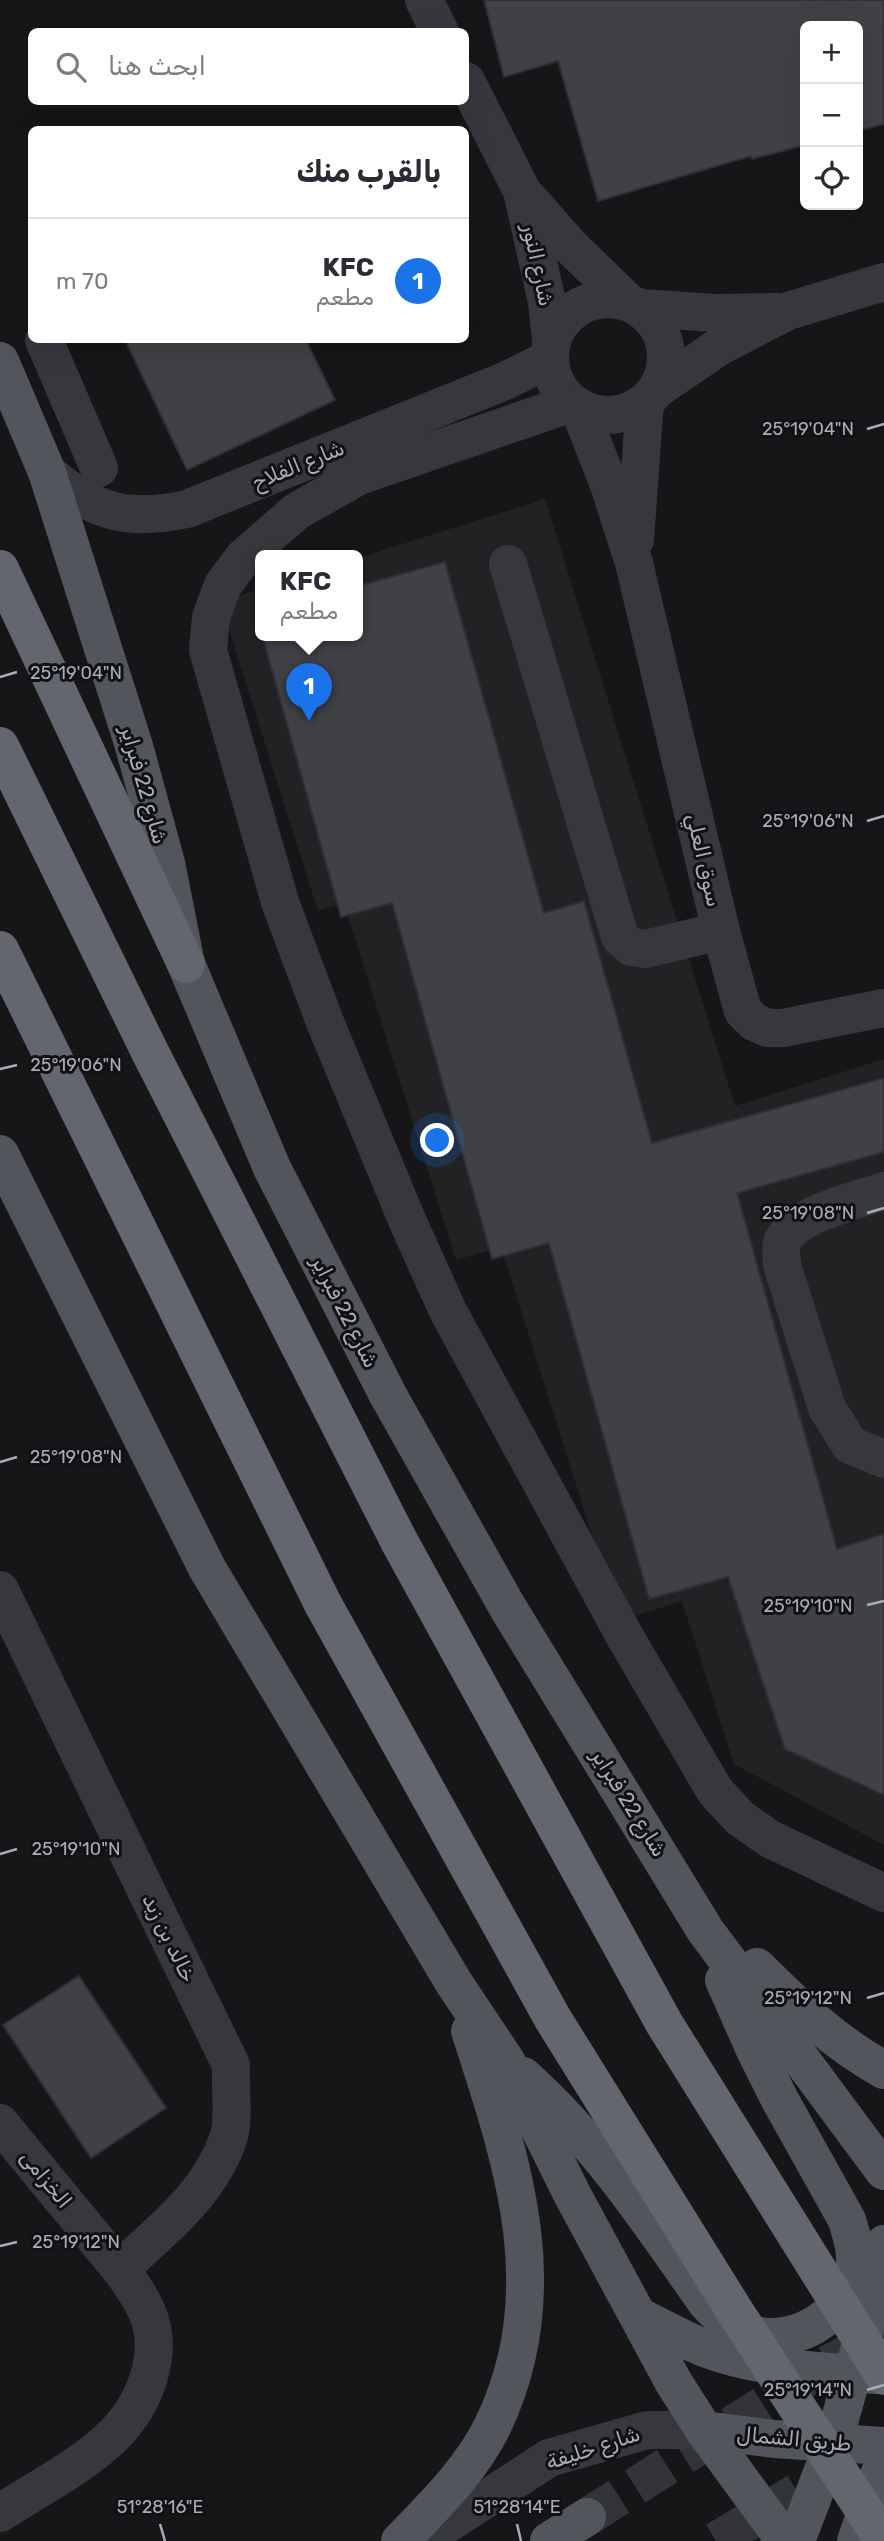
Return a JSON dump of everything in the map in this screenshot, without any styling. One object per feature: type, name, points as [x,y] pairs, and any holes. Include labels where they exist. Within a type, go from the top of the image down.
[{"type":"highway","points":[[0,569],[187,964]]},
{"type":"highway","points":[[0,746],[156,1064],[400,1541],[664,2023],[869,2375]]},
{"type":"highway","points":[[0,950],[323,1605],[553,2019],[734,2311],[884,2541]]},
{"type":"main road","name":"شارع 22 فبراير","points":[[0,361],[40,455],[134,746],[166,863],[187,964],[272,1168],[388,1395],[508,1608],[705,1930],[884,2171]]},
{"type":"main road","points":[[0,1154],[207,1568],[454,1983],[506,2061],[572,2194],[674,2383],[704,2430],[785,2541]]},
{"type":"main road","points":[[657,1848],[729,1940],[802,2012],[852,2053],[884,2070]]},
{"type":"main road","points":[[506,2061],[548,2099],[588,2141],[624,2185],[706,2302],[721,2318],[740,2330],[761,2336],[783,2337],[804,2331],[824,2320],[839,2304],[849,2284],[855,2263],[854,2242],[847,2220],[755,2050],[728,1991],[705,1930]]},
{"type":"main road","points":[[400,2541],[463,2472],[492,2427],[513,2376],[523,2331],[526,2277],[522,2222],[492,2101],[454,1983]]},
{"type":"main road","points":[[796,2541],[833,2444],[869,2375],[884,2244]]},
{"type":"main road","points":[[640,2317],[703,2348],[734,2357],[772,2365],[869,2375]]},
{"type":"main road","name":"طريق الشمال","points":[[704,2430],[774,2440],[884,2446]]},
{"type":"main road","points":[[856,2541],[884,2461]]},
{"type":"main road","points":[[549,2541],[587,2517]]},
{"type":"street","points":[[424,0],[438,28]]},
{"type":"street","name":"شارع النور","points":[[469,87],[522,191],[571,247],[633,304]]},
{"type":"street","name":"شارع النور","points":[[522,191],[547,302],[550,349]]},
{"type":"street","points":[[788,311],[714,313],[633,304],[607,298],[589,301],[573,310],[560,323],[550,349],[552,376],[560,391],[575,405],[596,414],[612,415],[630,411],[720,346],[788,311],[884,282]]},
{"type":"street","points":[[633,304],[657,324],[666,345],[666,368],[651,395]]},
{"type":"street","points":[[45,343],[99,468]]},
{"type":"street","name":"شارع الفلاح","points":[[40,455],[70,492],[107,509],[127,514],[157,515],[187,509],[494,386],[550,349]]},
{"type":"street","name":"سوق العلي","points":[[634,563],[651,395]]},
{"type":"street","points":[[575,405],[359,476],[297,511],[244,557],[223,585],[211,617],[208,650],[281,905],[325,1022],[407,1220],[448,1311],[624,1635],[715,1791],[740,1818],[770,1839],[884,1893]]},
{"type":"street","name":"سوق العلي","points":[[575,405],[609,485],[634,563],[721,931],[743,1011],[754,1022],[768,1028],[783,1028],[884,1008]]},
{"type":"street","points":[[40,455],[78,420]]},
{"type":"street","points":[[508,564],[620,937],[631,947],[645,949],[721,931]]},
{"type":"street","points":[[884,1191],[820,1213],[793,1227],[781,1244],[782,1265],[827,1408],[850,1445],[884,1459]]},
{"type":"street","name":"خالد بن زيد","points":[[0,1590],[231,2065],[230,2134],[210,2175],[188,2206],[120,2269]]},
{"type":"street","name":"الخزامى","points":[[0,2123],[120,2269],[148,2314],[152,2335],[149,2377],[141,2399],[129,2418],[97,2450],[0,2513]]},
{"type":"street","name":"شارع خليفة","points":[[421,2541],[549,2458],[647,2430],[704,2430]]},
{"type":"shaded area","points":[[545,499],[735,1106],[884,1059],[884,1845],[734,1764],[682,1601],[619,1621],[501,1247],[456,1260],[344,903],[318,911],[220,601],[255,590],[255,641],[363,641],[363,556]]},
{"type":"building","points":[[484,0],[884,0],[884,124],[863,130],[863,21],[800,21],[800,146],[752,159],[751,156],[598,201],[558,61],[504,77]]},
{"type":"building","points":[[126,343],[307,343],[335,400],[187,470]]},
{"type":"building","points":[[445,562],[544,913],[584,901],[652,1143],[884,1078],[884,1152],[737,1193],[837,1549],[884,1534],[884,1795],[785,1749],[728,1577],[649,1599],[549,1243],[492,1259],[392,903],[341,917],[264,641],[363,641],[363,585]]},
{"type":"building","points":[[79,1976],[166,2108],[91,2158],[3,2025]]},
{"type":"tunnel","points":[[587,2517],[825,2366],[884,2334]]},
{"type":"tunnel","points":[[716,2541],[837,2468]]},
{"type":"place","name":"KFC","points":[[309,721]]}]
